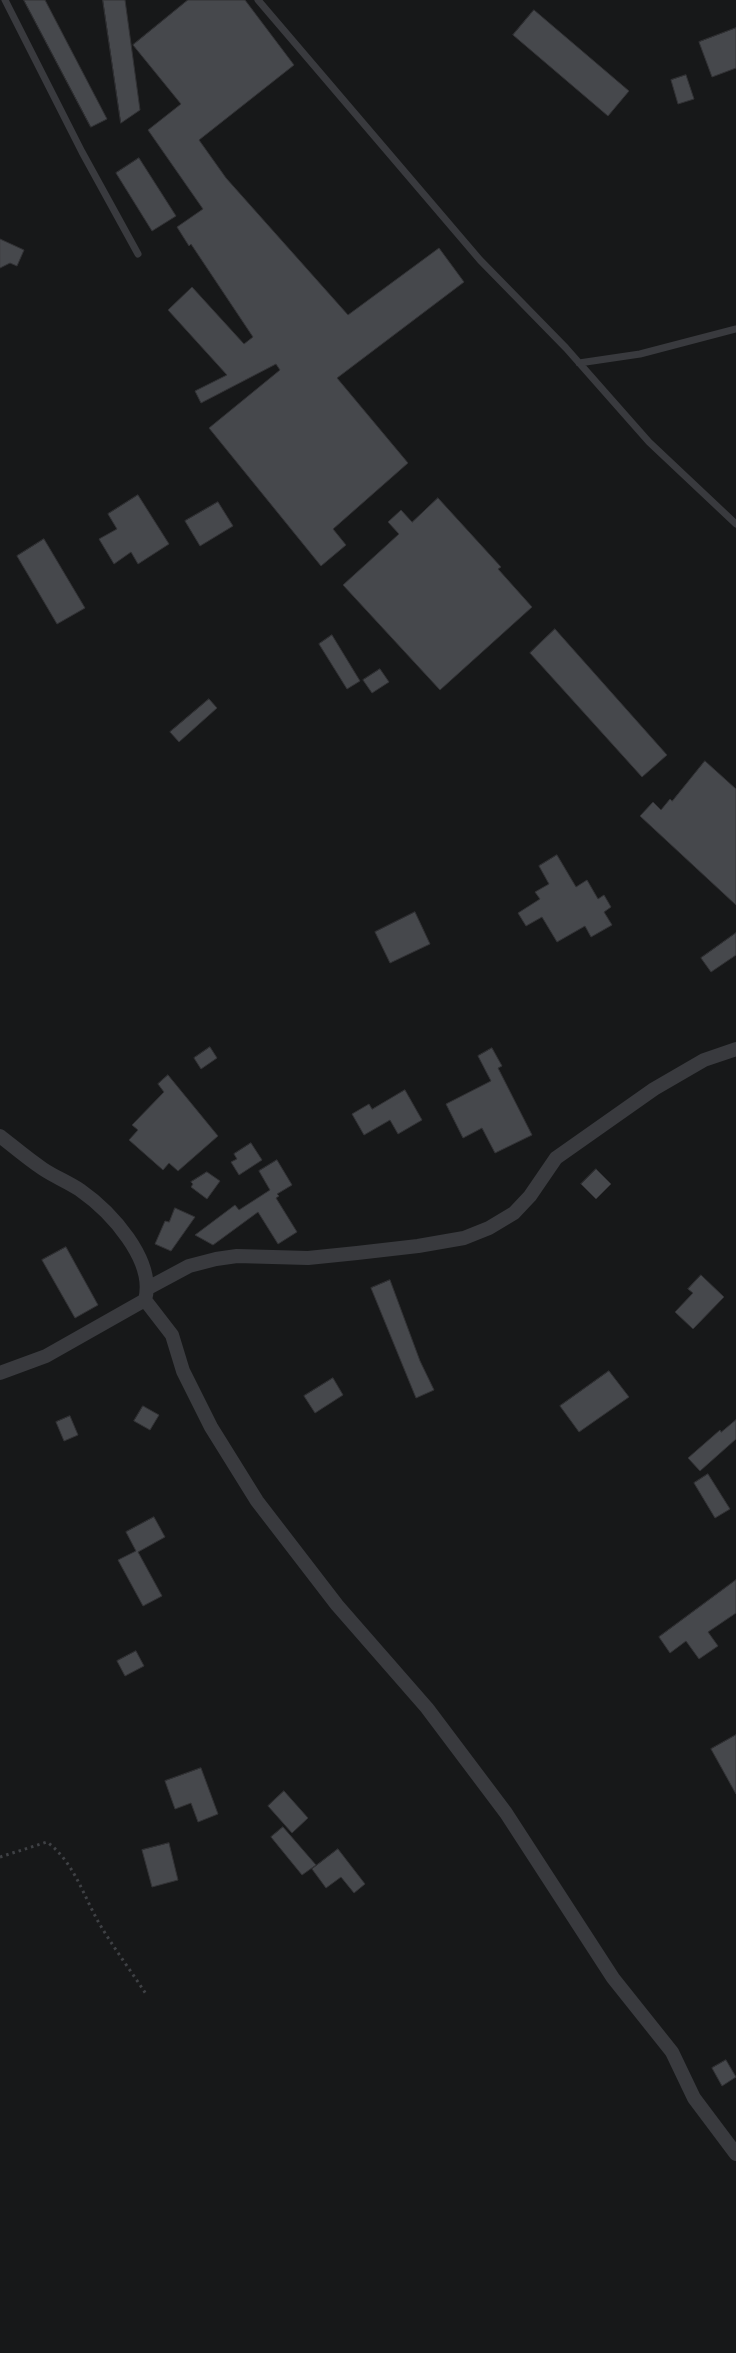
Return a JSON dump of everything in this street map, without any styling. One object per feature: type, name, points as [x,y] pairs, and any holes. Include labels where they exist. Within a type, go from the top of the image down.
[{"type":"street","points":[[0,1374],[46,1356],[189,1266],[237,1256],[308,1258],[365,1252],[464,1238],[489,1228],[514,1213],[530,1196],[556,1158],[654,1089],[704,1060],[736,1049]]},
{"type":"street","points":[[0,1136],[42,1169],[80,1190],[117,1223],[134,1247],[147,1294],[172,1335],[183,1371],[211,1427],[257,1501],[337,1605],[427,1708],[506,1813],[612,1978],[672,2052],[694,2098],[736,2154]]},
{"type":"lane","points":[[5,0],[82,152],[138,254]]},
{"type":"lane","points":[[258,0],[480,260],[579,363],[649,442],[736,524]]},
{"type":"lane","points":[[579,363],[640,354],[736,329]]},
{"type":"path","points":[[0,1857],[46,1842],[59,1851],[76,1877],[99,1923],[146,1994]]},
{"type":"building","points":[[24,0],[45,0],[107,119],[91,127]]},
{"type":"building","points":[[103,0],[125,0],[140,110],[121,123]]},
{"type":"building","points":[[188,0],[245,0],[294,65],[199,140],[226,178],[348,315],[439,248],[464,282],[337,378],[408,463],[333,529],[346,545],[321,566],[209,428],[280,370],[276,364],[201,403],[195,391],[227,375],[168,310],[192,287],[244,344],[253,337],[191,244],[189,246],[177,227],[203,209],[148,130],[181,104],[133,45]]},
{"type":"building","points":[[534,10],[629,91],[608,116],[513,35]]},
{"type":"building","points":[[736,28],[736,68],[712,77],[699,42]]},
{"type":"building","points":[[686,75],[694,99],[678,104],[671,80]]},
{"type":"building","points":[[139,158],[176,216],[152,231],[116,173]]},
{"type":"building","points":[[0,239],[24,250],[17,266],[10,263],[0,268]]},
{"type":"building","points":[[138,495],[169,544],[138,564],[131,552],[114,564],[99,539],[117,529],[108,514]]},
{"type":"building","points":[[438,498],[501,567],[498,569],[532,607],[440,690],[343,585],[399,534],[388,522],[401,510],[412,522]]},
{"type":"building","points":[[218,502],[233,526],[200,546],[185,521]]},
{"type":"building","points":[[44,539],[85,608],[57,624],[17,556]]},
{"type":"building","points":[[555,629],[667,755],[642,777],[530,653]]},
{"type":"building","points":[[332,635],[360,681],[347,689],[319,644]]},
{"type":"building","points":[[380,669],[389,682],[372,693],[363,680]]},
{"type":"building","points":[[209,699],[217,708],[179,742],[170,732]]},
{"type":"building","points":[[705,761],[736,789],[736,905],[640,816],[653,802],[661,810],[670,799],[672,801]]},
{"type":"building","points":[[557,855],[576,887],[587,880],[598,899],[604,895],[611,907],[604,912],[612,925],[591,937],[585,926],[557,942],[542,917],[526,926],[518,913],[540,899],[535,892],[549,884],[539,866]]},
{"type":"building","points":[[415,912],[430,944],[390,963],[375,932]]},
{"type":"building","points":[[736,933],[736,955],[711,972],[701,958]]},
{"type":"building","points":[[210,1047],[217,1058],[201,1069],[194,1058]]},
{"type":"building","points":[[492,1048],[502,1066],[498,1068],[532,1135],[495,1153],[482,1128],[463,1138],[446,1104],[491,1081],[478,1056]]},
{"type":"building","points":[[168,1075],[218,1136],[178,1171],[169,1163],[163,1170],[129,1140],[138,1130],[132,1125],[164,1092],[158,1084]]},
{"type":"building","points":[[405,1090],[422,1120],[398,1134],[390,1120],[364,1135],[352,1114],[369,1104],[372,1109]]},
{"type":"building","points":[[251,1143],[262,1160],[239,1175],[231,1162],[237,1159],[234,1154]]},
{"type":"building","points":[[277,1160],[292,1185],[277,1194],[279,1196],[276,1198],[297,1232],[278,1244],[258,1212],[213,1245],[195,1235],[235,1205],[239,1210],[270,1190],[259,1171]]},
{"type":"building","points":[[596,1169],[611,1184],[596,1199],[581,1184]]},
{"type":"building","points":[[207,1172],[220,1181],[207,1199],[191,1187],[193,1184],[191,1182]]},
{"type":"building","points":[[175,1208],[195,1217],[171,1251],[155,1244],[165,1221],[169,1222]]},
{"type":"building","points":[[66,1247],[98,1305],[75,1318],[42,1260]]},
{"type":"building","points":[[701,1275],[724,1297],[693,1329],[675,1312],[693,1293],[688,1289]]},
{"type":"building","points":[[390,1280],[420,1361],[434,1390],[416,1398],[371,1288]]},
{"type":"building","points":[[609,1371],[629,1397],[579,1432],[560,1406]]},
{"type":"building","points":[[333,1378],[343,1395],[315,1413],[304,1396]]},
{"type":"building","points":[[143,1406],[159,1415],[150,1430],[134,1421]]},
{"type":"building","points":[[70,1416],[78,1435],[64,1441],[56,1422]]},
{"type":"building","points":[[736,1420],[736,1439],[700,1471],[688,1458],[720,1430],[721,1432]]},
{"type":"building","points":[[708,1474],[730,1509],[715,1518],[694,1483]]},
{"type":"building","points":[[154,1517],[165,1537],[138,1552],[162,1596],[143,1606],[118,1560],[136,1551],[126,1532]]},
{"type":"building","points":[[736,1580],[736,1613],[708,1632],[718,1646],[699,1659],[686,1641],[670,1653],[659,1637]]},
{"type":"building","points":[[136,1651],[144,1666],[125,1676],[117,1661]]},
{"type":"building","points":[[736,1735],[736,1794],[711,1749]]},
{"type":"building","points":[[201,1768],[218,1814],[198,1822],[191,1803],[175,1809],[165,1781]]},
{"type":"building","points":[[284,1791],[308,1818],[292,1833],[268,1806]]},
{"type":"building","points":[[283,1827],[316,1865],[302,1875],[271,1837]]},
{"type":"building","points":[[169,1843],[178,1880],[152,1887],[142,1850]]},
{"type":"building","points":[[338,1849],[365,1884],[354,1893],[341,1877],[326,1888],[312,1869]]},
{"type":"building","points":[[726,2060],[736,2077],[722,2086],[712,2068]]}]
